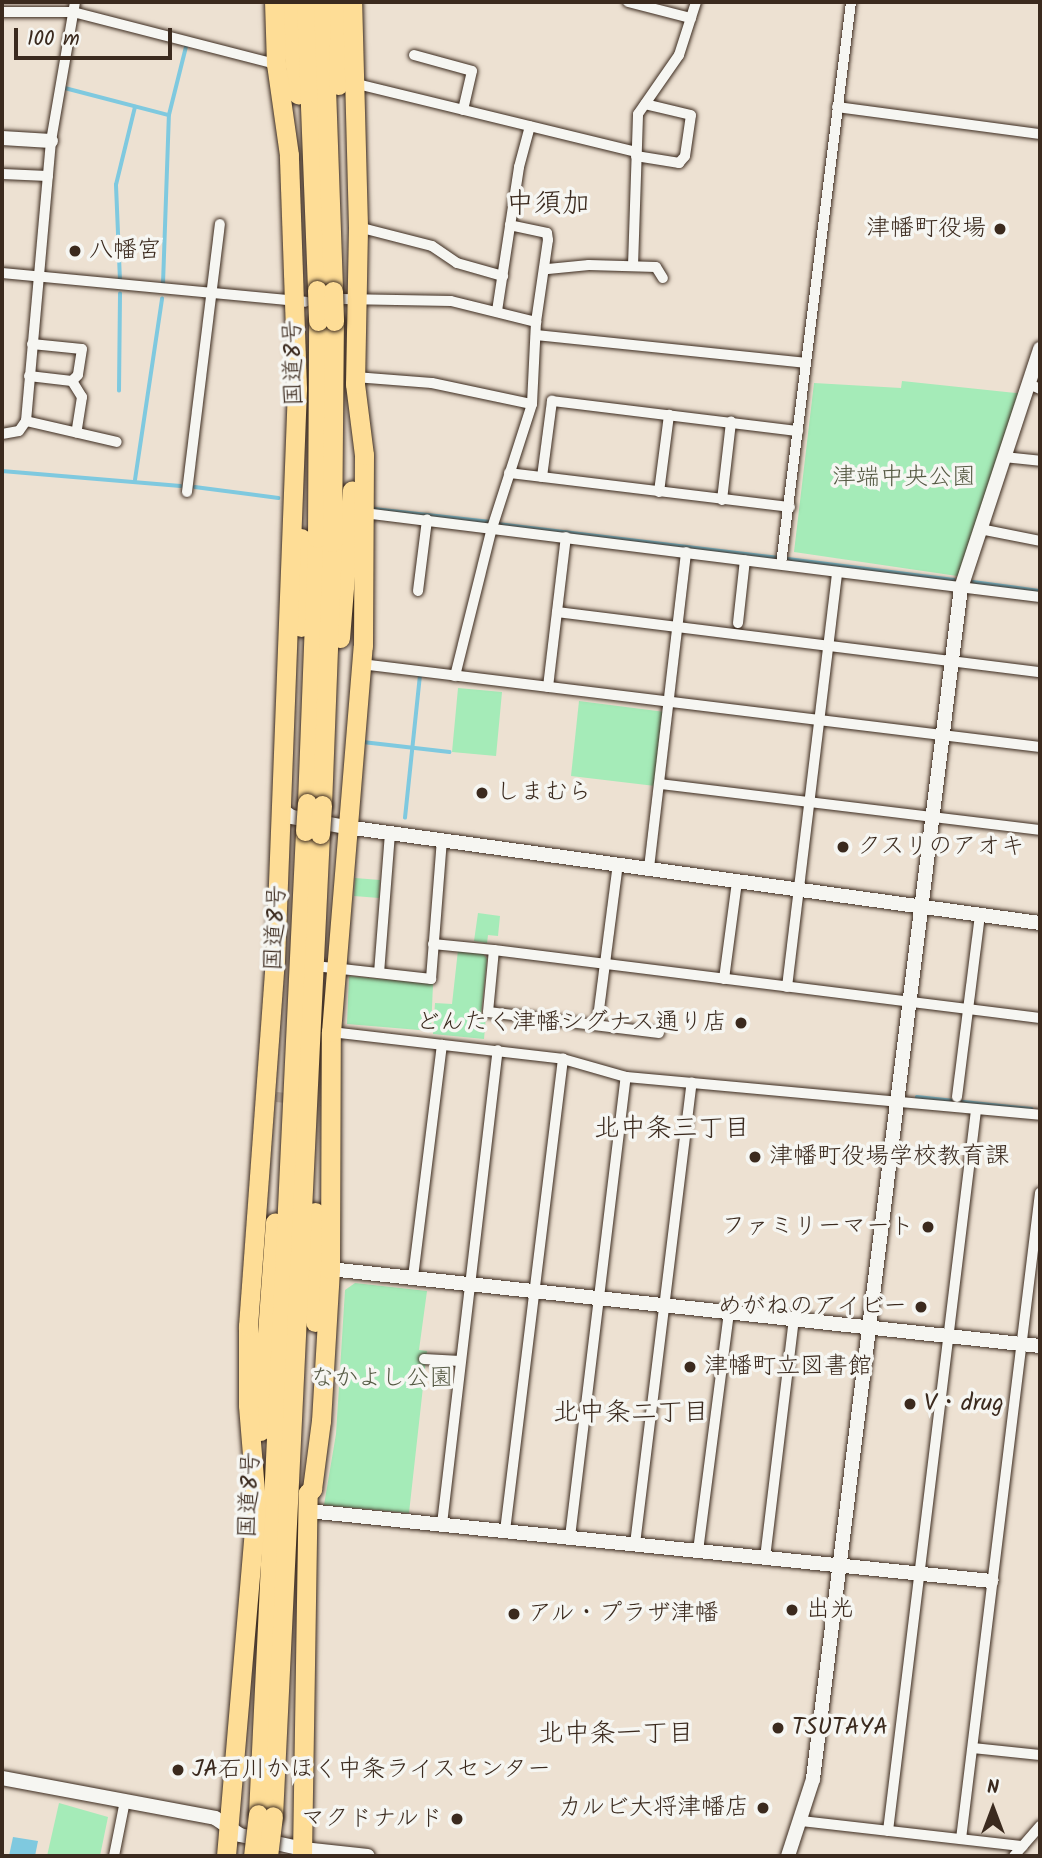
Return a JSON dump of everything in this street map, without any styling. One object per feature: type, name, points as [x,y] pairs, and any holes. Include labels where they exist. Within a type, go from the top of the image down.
[{"type":"highway","points":[[274,2],[286,123],[325,297],[355,380],[364,455],[361,664],[330,968],[331,1032],[315,1135],[315,1336],[302,1597],[303,1853]]},
{"type":"highway","points":[[288,2],[304,184],[314,204]]},
{"type":"highway","name":"国道8号","points":[[253,1856],[265,1815],[320,1097],[313,833],[326,321],[314,204],[306,2]]},
{"type":"highway","name":"国道8号","points":[[323,2],[332,232],[325,297]]},
{"type":"highway","points":[[332,232],[338,211],[340,2]]},
{"type":"highway","points":[[226,1856],[253,1594],[256,1503],[289,1007],[282,810],[297,388],[325,297],[358,227],[349,82],[352,2]]},
{"type":"highway","points":[[316,783],[333,746],[352,501],[355,380]]},
{"type":"highway","points":[[297,388],[302,739],[316,783]]},
{"type":"highway","name":"国道8号","points":[[268,1856],[265,1815],[288,961],[313,833]]},
{"type":"highway","points":[[256,1503],[247,1368],[260,1261],[271,1096],[288,961]]},
{"type":"highway","points":[[308,1502],[321,1421],[325,1268],[320,1097]]},
{"type":"street","points":[[628,2],[691,18]]},
{"type":"street","points":[[634,266],[638,114],[679,55],[696,2]]},
{"type":"street","points":[[781,564],[851,2]]},
{"type":"street","points":[[2,434],[19,431],[26,421],[51,141],[74,7]]},
{"type":"street","points":[[2,12],[74,7],[282,65]]},
{"type":"street","points":[[414,55],[472,71],[463,110]]},
{"type":"street","points":[[349,82],[679,163],[685,156],[691,114],[645,104]]},
{"type":"street","points":[[837,107],[1040,134]]},
{"type":"street","points":[[498,311],[510,225],[530,126]]},
{"type":"street","points":[[2,138],[51,141]]},
{"type":"street","points":[[2,174],[48,176]]},
{"type":"street","points":[[187,492],[220,224]]},
{"type":"street","points":[[455,676],[492,528],[532,404],[536,322],[548,269],[547,233],[510,225]]},
{"type":"street","points":[[358,227],[432,246],[457,263],[503,276]]},
{"type":"street","points":[[548,269],[656,267],[663,278]]},
{"type":"street","points":[[2,273],[210,294],[451,301],[536,322]]},
{"type":"street","points":[[536,335],[805,363]]},
{"type":"street","points":[[32,344],[82,349],[78,375],[72,381]]},
{"type":"street","points":[[788,1856],[802,1821],[813,1780],[897,1101],[929,816],[961,588],[1004,457],[1035,386],[1040,349]]},
{"type":"street","points":[[29,376],[72,381]]},
{"type":"street","points":[[355,380],[432,383],[532,404]]},
{"type":"street","points":[[72,381],[82,397],[76,433]]},
{"type":"street","points":[[542,477],[552,401],[798,431]]},
{"type":"street","points":[[659,492],[669,415]]},
{"type":"street","points":[[26,421],[117,442]]},
{"type":"street","points":[[722,500],[731,422]]},
{"type":"street","points":[[1004,457],[1040,461]]},
{"type":"street","points":[[509,473],[790,506]]},
{"type":"street","points":[[364,513],[1040,597]]},
{"type":"street","points":[[418,591],[427,520]]},
{"type":"street","points":[[980,529],[1040,541]]},
{"type":"street","points":[[548,687],[566,537]]},
{"type":"street","points":[[649,868],[686,552]]},
{"type":"street","points":[[738,623],[745,560]]},
{"type":"street","points":[[787,987],[837,572]]},
{"type":"street","points":[[557,612],[1040,672]]},
{"type":"street","points":[[361,664],[1040,747]]},
{"type":"street","points":[[660,784],[1040,830]]},
{"type":"street","points":[[282,810],[292,817],[346,827],[442,838],[1040,923]]},
{"type":"street","points":[[379,973],[390,833]]},
{"type":"street","points":[[330,968],[432,979],[442,838]]},
{"type":"street","points":[[597,1025],[618,863]]},
{"type":"street","points":[[724,979],[737,881]]},
{"type":"street","points":[[957,1097],[980,915]]},
{"type":"street","points":[[433,944],[1040,1018]]},
{"type":"street","points":[[494,950],[488,1012],[659,1033]]},
{"type":"street","points":[[331,1032],[563,1059],[626,1076],[1040,1115]]},
{"type":"street","points":[[413,1277],[442,1045]]},
{"type":"street","points":[[442,1524],[498,1050]]},
{"type":"street","points":[[505,1531],[563,1059]]},
{"type":"street","points":[[570,1537],[626,1076]]},
{"type":"street","points":[[635,1544],[692,1083]]},
{"type":"street","points":[[888,1831],[976,1110]]},
{"type":"street","points":[[961,1839],[1040,1193]]},
{"type":"street","points":[[325,1268],[1040,1346]]},
{"type":"street","points":[[698,1550],[729,1312]]},
{"type":"street","points":[[765,1558],[794,1319]]},
{"type":"street","points":[[424,1359],[460,1361]]},
{"type":"street","points":[[308,1502],[442,1524],[991,1581]]},
{"type":"street","points":[[973,1748],[1040,1755]]},
{"type":"street","points":[[2,1778],[215,1818],[229,1829],[303,1853],[368,1856]]},
{"type":"street","points":[[114,1856],[125,1801]]},
{"type":"street","points":[[802,1821],[1023,1846]]},
{"type":"street","points":[[1014,1856],[1040,1826]]},
{"type":"green space","name":"津端中央公園","points":[[902,381],[1025,394],[964,577],[794,552],[814,383],[901,388]]},
{"type":"green space","points":[[458,688],[502,692],[496,756],[452,752]]},
{"type":"green space","points":[[579,701],[665,712],[655,786],[571,776]]},
{"type":"green space","points":[[355,878],[380,880],[379,898],[354,896]]},
{"type":"green space","points":[[478,913],[500,916],[498,936],[488,935],[487,943],[474,941]]},
{"type":"green space","points":[[458,950],[483,953],[487,959],[481,1015],[486,1016],[484,1039],[433,1034],[435,1003],[452,1004]]},
{"type":"green space","points":[[349,976],[433,984],[431,1031],[347,1024]]},
{"type":"green space","name":"なかよし公園","points":[[355,1283],[427,1291],[419,1350],[427,1351],[409,1513],[324,1505],[336,1434],[345,1290]]},
{"type":"green space","points":[[59,1803],[108,1817],[100,1856],[47,1856]]},
{"type":"water","points":[[13,1837],[38,1841],[35,1856],[9,1856]]},
{"type":"waterway","points":[[163,284],[169,115],[186,47]]},
{"type":"waterway","points":[[65,88],[169,115]]},
{"type":"waterway","points":[[120,281],[116,185],[135,107]]},
{"type":"waterway","points":[[119,391],[120,294]]},
{"type":"waterway","points":[[135,480],[162,299]]},
{"type":"waterway","points":[[2,471],[180,486]]},
{"type":"waterway","points":[[195,487],[278,498]]},
{"type":"waterway","points":[[374,509],[490,522]]},
{"type":"waterway","points":[[498,524],[777,558]]},
{"type":"waterway","points":[[788,559],[954,580]]},
{"type":"waterway","points":[[973,582],[1040,591]]},
{"type":"waterway","points":[[405,818],[420,676]]},
{"type":"waterway","points":[[363,742],[449,752]]},
{"type":"waterway","points":[[917,1097],[1031,1109]]},
{"type":"tunnel","points":[[276,1097],[321,1101]]},
{"type":"place","name":"津幡町役場","points":[[1000,229]]},
{"type":"place","name":"八幡宮","points":[[75,251]]},
{"type":"place","name":"しまむら","points":[[482,793]]},
{"type":"place","name":"クスリのアオキ","points":[[843,847]]},
{"type":"place","name":"どんたく津幡シグナス通り店","points":[[741,1023]]},
{"type":"place","name":"津幡町役場学校教育課","points":[[755,1157]]},
{"type":"place","name":"ファミリーマート","points":[[928,1227]]},
{"type":"place","name":"めがねのアイビー","points":[[921,1307]]},
{"type":"place","name":"津幡町立図書館","points":[[690,1367]]},
{"type":"place","name":"V・drug","points":[[910,1404]]},
{"type":"place","name":"出光","points":[[792,1610]]},
{"type":"place","name":"アル・プラザ津幡","points":[[514,1614]]},
{"type":"place","name":"TSUTAYA","points":[[778,1728]]},
{"type":"place","name":"JA石川かほく中条ライスセンター","points":[[178,1770]]},
{"type":"place","name":"カルビ大将津幡店","points":[[763,1808]]},
{"type":"place","name":"マクドナルド","points":[[457,1819]]},
{"type":"district","name":"中須加","points":[[548,205]]},
{"type":"district","name":"北中条三丁目","points":[[672,1130]]},
{"type":"district","name":"北中条二丁目","points":[[631,1414]]},
{"type":"district","name":"北中条一丁目","points":[[616,1735]]}]
